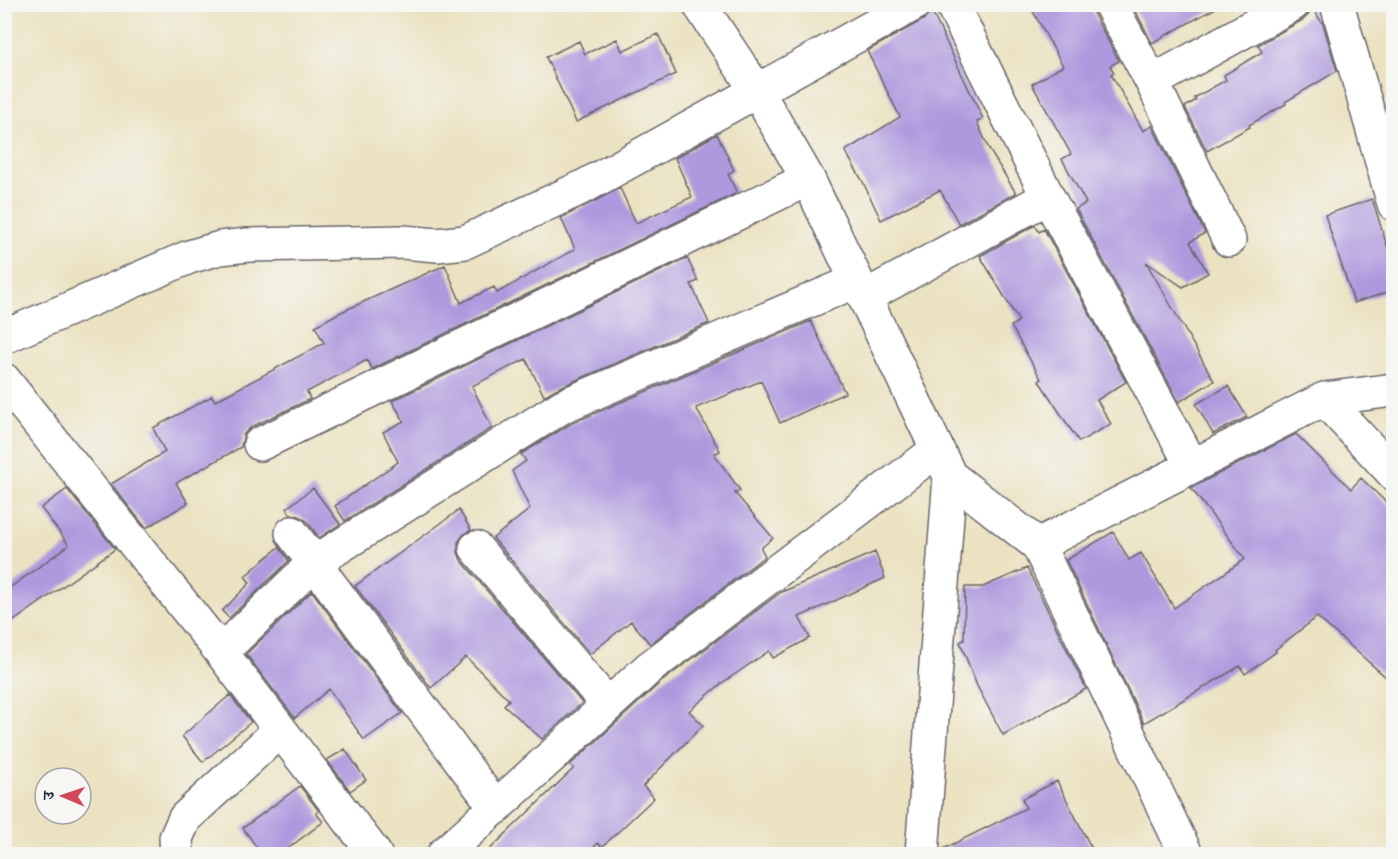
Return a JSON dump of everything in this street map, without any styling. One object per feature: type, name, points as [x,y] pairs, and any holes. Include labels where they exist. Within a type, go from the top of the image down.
[{"type":"street","points":[[699,4],[757,91],[808,179],[944,463],[1038,545],[1186,855]]},
{"type":"street","points":[[4,337],[189,257],[220,248],[403,242],[437,245],[465,242],[585,186],[914,4]]},
{"type":"street","points":[[952,4],[1048,197],[1192,466]]},
{"type":"street","points":[[1110,4],[1152,82],[1229,240]]},
{"type":"street","points":[[1152,82],[1293,4]]},
{"type":"street","points":[[1337,4],[1394,204]]},
{"type":"street","points":[[260,444],[808,179]]},
{"type":"street","points":[[221,652],[315,562],[563,406],[860,289],[1048,197]]},
{"type":"street","points":[[4,380],[221,652],[375,855]]},
{"type":"street","points":[[1038,545],[1324,399],[1394,390]]},
{"type":"street","points":[[1324,399],[1394,474]]},
{"type":"street","points":[[444,855],[649,668],[944,463]]},
{"type":"street","points":[[922,855],[944,463]]},
{"type":"street","points":[[292,533],[496,808]]},
{"type":"street","points":[[476,548],[608,705]]},
{"type":"street","points":[[177,855],[176,838],[185,818],[280,730]]},
{"type":"building","points":[[1029,4],[1091,4],[1093,13],[1119,61],[1110,66],[1114,72],[1111,74],[1143,131],[1152,126],[1205,233],[1190,242],[1208,273],[1183,287],[1146,262],[1214,381],[1179,402],[1076,209],[1086,203],[1062,159],[1071,154],[1032,84],[1063,66]]},
{"type":"building","points":[[1132,4],[1223,4],[1152,43]]},
{"type":"building","points":[[1311,6],[1323,24],[1337,71],[1249,125],[1250,127],[1207,151],[1185,107],[1196,100],[1194,98],[1226,80],[1224,75],[1262,52],[1258,45],[1303,20],[1309,14]]},
{"type":"building","points":[[932,12],[983,119],[977,122],[990,151],[1016,193],[959,224],[940,190],[881,220],[845,151],[900,117],[867,51],[923,20]]},
{"type":"building","points":[[658,34],[676,74],[576,122],[546,57],[579,41],[585,54],[617,39],[622,51]]},
{"type":"building","points":[[717,134],[734,170],[728,174],[737,193],[372,369],[367,360],[307,392],[310,399],[251,427],[244,434],[241,447],[176,483],[188,503],[146,528],[111,484],[165,452],[153,428],[212,396],[215,401],[324,343],[315,326],[339,313],[445,265],[461,303],[494,287],[497,293],[575,249],[561,218],[620,188],[636,223],[692,197],[675,158]]},
{"type":"building","points":[[1372,199],[1394,267],[1394,290],[1354,303],[1325,215]]},
{"type":"building","points":[[1035,225],[1039,232],[1044,229],[1126,382],[1097,400],[1111,424],[1079,442],[1039,381],[1041,379],[1011,326],[1019,321],[980,256]]},
{"type":"building","points":[[687,258],[698,281],[691,284],[709,323],[544,396],[526,359],[472,386],[492,428],[345,521],[335,506],[398,462],[383,432],[404,421],[392,401]]},
{"type":"building","points":[[811,321],[845,393],[780,423],[761,381],[696,408],[720,451],[714,454],[740,490],[735,493],[773,538],[761,548],[765,556],[650,644],[631,621],[590,654],[493,538],[530,509],[512,471],[526,461],[521,454],[572,423]]},
{"type":"building","points":[[1228,386],[1247,417],[1213,434],[1196,404]]},
{"type":"building","points":[[1296,434],[1351,489],[1361,478],[1394,510],[1394,684],[1317,617],[1275,650],[1276,652],[1245,674],[1240,666],[1144,723],[1066,560],[1113,532],[1129,560],[1141,553],[1174,608],[1245,559],[1191,488]]},
{"type":"building","points":[[313,488],[340,524],[319,538],[307,521],[290,514],[287,508]]},
{"type":"building","points":[[67,489],[115,549],[4,628],[4,592],[69,545],[41,508]]},
{"type":"building","points":[[459,510],[471,530],[464,534],[458,542],[461,560],[582,703],[542,739],[504,705],[509,700],[466,657],[431,688],[355,586]]},
{"type":"building","points":[[279,547],[289,561],[229,618],[222,611],[250,583],[245,576]]},
{"type":"building","points":[[875,552],[885,578],[799,617],[810,638],[773,658],[769,651],[722,683],[689,711],[703,725],[643,786],[654,798],[602,847],[598,843],[586,855],[484,855],[574,768],[570,765],[661,682],[784,590]]},
{"type":"building","points":[[1027,568],[1086,689],[1003,735],[977,686],[960,642],[964,640],[965,587],[983,587]]},
{"type":"building","points":[[312,591],[402,713],[364,740],[329,689],[295,718],[246,654]]},
{"type":"building","points":[[230,695],[251,722],[203,762],[182,736]]},
{"type":"building","points":[[345,749],[366,780],[350,791],[327,760]]},
{"type":"building","points":[[1057,781],[1095,855],[941,855],[941,850],[1026,808],[1022,799]]},
{"type":"building","points":[[300,786],[319,811],[316,813],[323,822],[279,855],[262,855],[243,828]]}]
